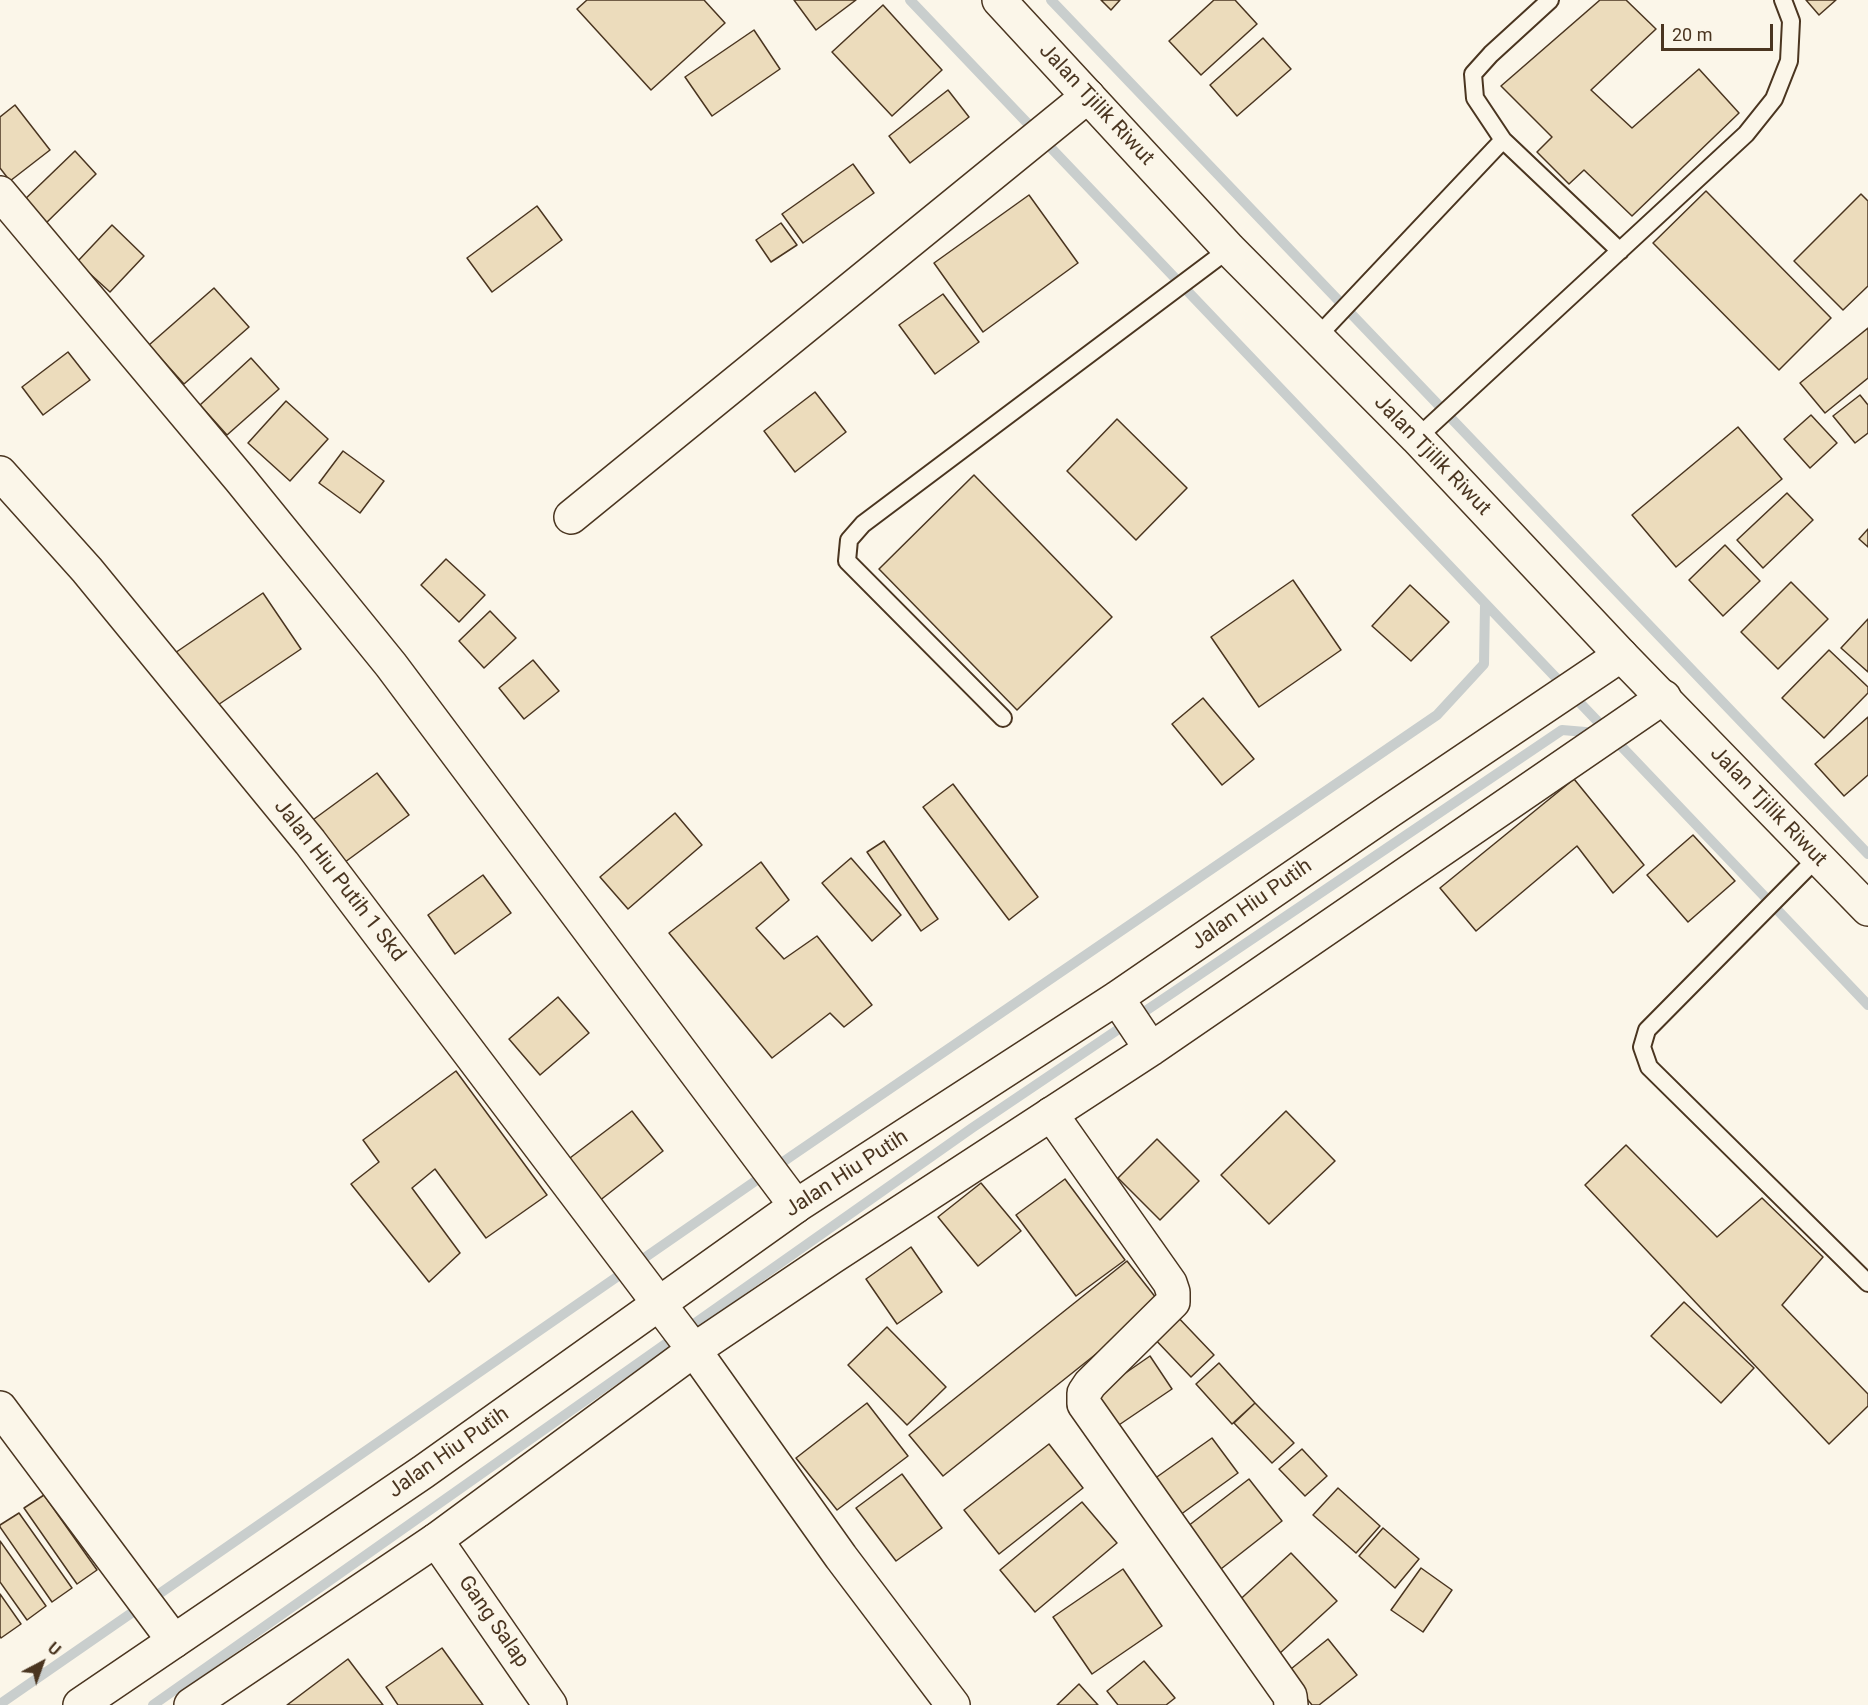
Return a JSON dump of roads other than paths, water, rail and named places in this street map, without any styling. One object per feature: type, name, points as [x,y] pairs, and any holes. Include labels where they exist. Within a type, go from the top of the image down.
[{"type":"main road","name":"Jalan Tjilik Riwut","points":[[999,0],[1229,249],[1417,438],[1621,655],[1868,909]]},
{"type":"main road","points":[[571,517],[1088,96]]},
{"type":"main road","points":[[0,193],[240,479],[391,665],[796,1206]]},
{"type":"main road","name":"Jalan Hiu Putih 1 Skd","points":[[0,473],[87,570],[310,842],[694,1350],[840,1557],[953,1705]]},
{"type":"main road","name":"Jalan Hiu Putih","points":[[81,1705],[423,1472],[796,1206],[1117,998],[1378,818],[1621,655]]},
{"type":"main road","points":[[191,1705],[436,1540],[694,1350],[831,1257],[1151,1049],[1664,697]]},
{"type":"main road","points":[[1117,998],[1151,1049]]},
{"type":"main road","points":[[1051,1114],[1170,1283],[1173,1292],[1173,1302],[1090,1384],[1084,1393],[1084,1404],[1290,1696],[1291,1705]]},
{"type":"main road","points":[[0,1408],[174,1641]]},
{"type":"main road","name":"Gang Salap","points":[[436,1540],[550,1705]]},
{"type":"lane","points":[[1550,0],[1491,54],[1473,74],[1475,98],[1503,140],[1620,251]]},
{"type":"lane","points":[[1417,438],[1746,134],[1774,99],[1789,61],[1791,21],[1784,0]]},
{"type":"lane","points":[[1316,338],[1503,140]]},
{"type":"lane","points":[[1003,718],[848,561],[849,540],[863,524],[1229,249]]},
{"type":"lane","points":[[1817,858],[1647,1029],[1642,1047],[1649,1067],[1868,1283]]},
{"type":"waterway","points":[[910,0],[1868,1005]]},
{"type":"waterway","points":[[1051,0],[1868,854]]},
{"type":"waterway","points":[[0,1704],[793,1155],[1437,715],[1484,664],[1485,604]]},
{"type":"waterway","points":[[153,1705],[972,1128],[1562,730],[1597,733]]}]
